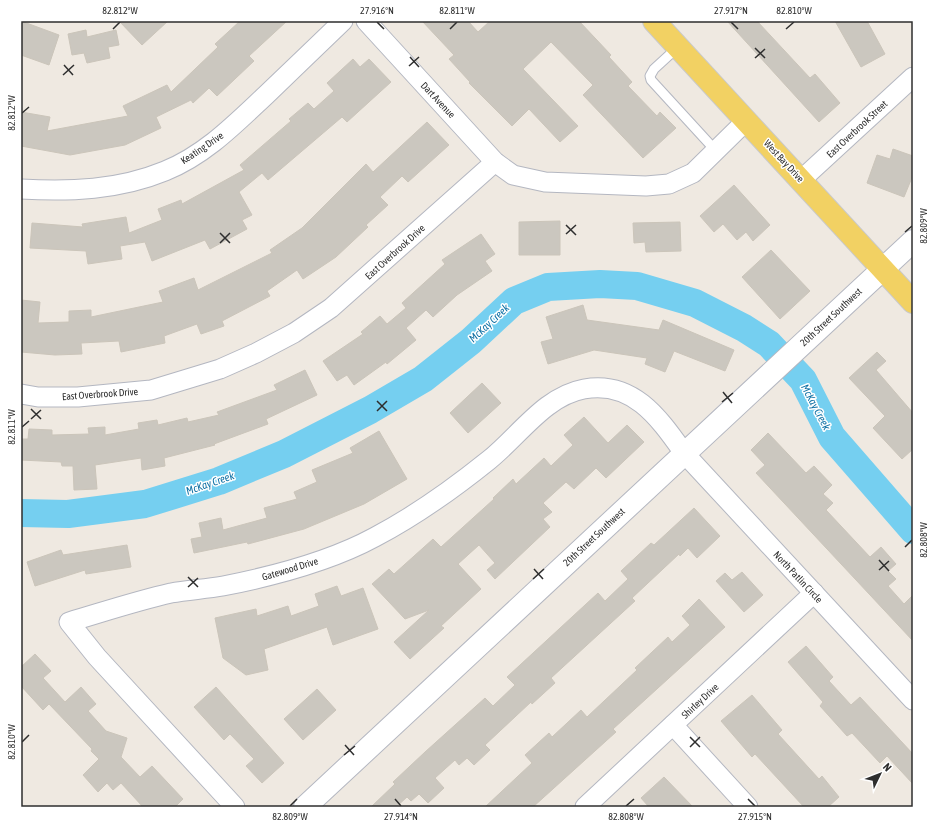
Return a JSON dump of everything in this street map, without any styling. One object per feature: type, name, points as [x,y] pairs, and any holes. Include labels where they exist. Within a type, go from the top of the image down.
[{"type":"main road","name":"West Bay Drive","points":[[654,21],[913,302]]},
{"type":"street","name":"Keating Drive","points":[[21,189],[51,191],[98,188],[140,180],[165,171],[192,158],[227,132],[343,21]]},
{"type":"street","name":"Dart Avenue","points":[[366,21],[495,162]]},
{"type":"street","name":"East Overbrook Street","points":[[801,180],[913,77]]},
{"type":"street","points":[[495,162],[513,175],[545,182],[646,186],[669,184],[693,173],[746,121]]},
{"type":"street","name":"East Overbrook Drive","points":[[21,394],[38,397],[78,397],[151,390],[220,369],[256,353],[294,333],[331,308],[495,162]]},
{"type":"street","name":"20th Street Southwest","points":[[305,807],[913,241]]},
{"type":"street","name":"Gatewood Drive","points":[[235,807],[96,657],[69,622],[171,594],[254,580],[309,564],[374,537],[446,493],[490,459],[549,405],[564,395],[584,389],[605,387],[633,396],[665,426],[684,453]]},
{"type":"street","name":"North Patlin Circle","points":[[684,453],[913,700]]},
{"type":"street","name":"Shirley Drive","points":[[585,807],[814,593]]},
{"type":"street","points":[[673,726],[748,807]]},
{"type":"lane","points":[[678,47],[654,69],[650,76],[651,80],[716,150]]},
{"type":"building","points":[[21,21],[59,35],[49,65],[21,55]]},
{"type":"building","points":[[119,21],[168,21],[142,45]]},
{"type":"building","points":[[240,21],[287,21],[249,56],[254,61],[217,96],[209,88],[193,103],[191,100],[156,117],[161,128],[125,145],[70,155],[21,146],[21,112],[50,117],[47,131],[128,116],[123,106],[167,85],[171,92],[218,47],[215,44]]},
{"type":"building","points":[[422,21],[468,21],[478,32],[490,21],[579,21],[611,55],[609,57],[632,82],[628,86],[657,116],[660,112],[676,128],[643,158],[583,95],[593,85],[551,42],[523,69],[578,126],[560,142],[529,109],[512,126],[469,83],[470,82],[449,59],[454,55]]},
{"type":"building","points":[[727,21],[757,21],[810,78],[815,74],[840,103],[819,122]]},
{"type":"building","points":[[835,21],[867,21],[885,54],[861,67]]},
{"type":"building","points":[[86,30],[87,37],[116,30],[119,45],[108,47],[110,58],[87,63],[84,53],[72,55],[68,34]]},
{"type":"building","points":[[353,59],[360,67],[369,59],[391,82],[347,122],[342,117],[268,180],[262,173],[239,192],[252,215],[242,220],[247,229],[210,249],[205,240],[152,261],[145,242],[120,246],[122,259],[88,264],[86,251],[30,248],[32,223],[83,227],[82,224],[126,217],[129,233],[162,220],[158,209],[181,200],[182,204],[244,170],[240,165],[291,121],[289,119],[308,103],[314,109],[334,91],[327,83]]},
{"type":"building","points":[[427,122],[449,145],[408,182],[402,176],[380,197],[388,205],[366,225],[368,227],[336,257],[303,279],[297,270],[267,291],[270,296],[222,321],[224,326],[201,334],[197,324],[164,336],[165,343],[121,352],[119,341],[81,343],[82,354],[55,355],[21,352],[21,300],[40,302],[38,323],[69,322],[69,311],[91,310],[91,317],[163,302],[159,291],[194,278],[198,290],[272,253],[270,250],[302,228],[366,164],[373,172]]},
{"type":"building","points":[[893,149],[913,156],[913,175],[904,197],[867,183],[877,155],[890,159]]},
{"type":"building","points":[[734,185],[770,225],[753,241],[746,232],[737,240],[723,224],[714,232],[700,216]]},
{"type":"building","points":[[560,221],[560,255],[519,255],[519,222]]},
{"type":"building","points":[[680,222],[681,251],[646,252],[645,242],[634,243],[633,223]]},
{"type":"building","points":[[481,234],[495,254],[485,261],[492,271],[457,295],[433,317],[426,310],[406,328],[416,340],[387,364],[386,362],[354,385],[347,375],[337,381],[323,361],[363,334],[361,332],[380,316],[387,324],[406,308],[402,303],[445,264],[442,260]]},
{"type":"building","points":[[771,250],[810,291],[780,319],[742,277]]},
{"type":"building","points":[[583,305],[587,320],[659,330],[663,320],[734,350],[725,371],[674,351],[665,372],[645,364],[647,358],[594,350],[548,364],[541,342],[553,339],[546,317]]},
{"type":"building","points":[[877,352],[886,361],[876,370],[913,413],[913,449],[902,459],[873,428],[885,416],[849,378]]},
{"type":"building","points":[[305,370],[317,395],[266,419],[268,424],[214,444],[215,445],[164,458],[165,466],[142,470],[141,458],[95,465],[97,489],[74,490],[73,466],[62,466],[61,462],[21,460],[21,439],[28,439],[29,429],[52,430],[52,435],[89,434],[88,428],[105,427],[105,435],[139,429],[138,423],[157,420],[158,425],[187,418],[188,422],[219,415],[217,412],[277,390],[274,385]]},
{"type":"building","points":[[482,383],[501,403],[468,433],[450,413]]},
{"type":"building","points":[[584,417],[608,443],[627,425],[644,442],[606,478],[596,468],[574,489],[566,482],[543,503],[552,512],[543,519],[550,527],[495,579],[487,570],[495,563],[479,545],[458,564],[481,589],[441,626],[444,628],[410,659],[394,642],[429,610],[405,619],[372,584],[389,569],[394,574],[433,539],[441,547],[494,499],[493,498],[513,479],[516,484],[544,458],[551,466],[573,445],[564,435]]},
{"type":"building","points":[[379,431],[407,479],[364,504],[304,529],[248,544],[247,542],[194,553],[191,539],[202,537],[199,523],[221,518],[223,530],[267,518],[264,508],[297,499],[294,492],[317,482],[312,470],[353,453],[350,448]]},
{"type":"building","points":[[768,433],[806,473],[814,466],[832,485],[823,494],[833,503],[826,510],[870,557],[881,547],[896,564],[888,571],[896,579],[888,586],[904,604],[913,595],[913,641],[756,473],[765,465],[751,450]]},
{"type":"building","points":[[694,508],[720,536],[697,558],[688,548],[680,556],[679,554],[632,598],[635,601],[551,678],[555,683],[532,704],[531,702],[485,745],[490,750],[474,765],[467,758],[459,765],[455,760],[435,778],[444,788],[428,803],[419,794],[411,801],[407,797],[396,807],[371,807],[395,784],[393,782],[485,698],[493,706],[515,685],[507,677],[598,593],[605,601],[628,579],[621,571],[651,543],[654,545]]},
{"type":"building","points":[[127,545],[131,567],[86,574],[85,570],[35,586],[27,562],[61,550],[63,555]]},
{"type":"building","points":[[742,572],[763,595],[744,612],[716,581],[725,573],[732,580]]},
{"type":"building","points":[[337,586],[341,596],[363,588],[378,629],[333,645],[327,627],[264,649],[268,670],[246,675],[223,658],[215,618],[256,609],[257,616],[288,606],[291,616],[319,606],[315,594]]},
{"type":"building","points":[[699,599],[725,627],[613,729],[616,732],[533,807],[485,807],[532,763],[525,755],[549,733],[552,737],[581,710],[587,717],[637,670],[635,668],[668,637],[672,642],[690,625],[682,616]]},
{"type":"building","points":[[806,646],[833,677],[829,681],[851,705],[860,697],[913,754],[913,784],[887,756],[880,763],[852,733],[847,736],[820,706],[823,702],[788,662]]},
{"type":"building","points":[[35,654],[51,671],[43,678],[65,702],[81,687],[96,704],[88,711],[106,731],[127,738],[121,757],[140,777],[152,766],[183,799],[175,807],[143,807],[121,783],[113,790],[107,783],[98,792],[83,775],[99,759],[91,751],[92,749],[49,704],[43,710],[21,686],[21,667]]},
{"type":"building","points":[[216,687],[284,763],[262,783],[246,766],[254,759],[230,734],[224,740],[194,707]]},
{"type":"building","points":[[317,689],[336,710],[303,740],[284,719]]},
{"type":"building","points":[[752,695],[782,730],[778,734],[819,779],[822,776],[839,797],[828,807],[804,807],[755,754],[752,757],[721,721]]},
{"type":"building","points":[[664,777],[693,807],[649,807],[641,798]]},
{"type":"waterway","name":"McKay Creek","points":[[21,513],[68,514],[145,504],[219,481],[284,454],[370,410],[423,379],[471,341],[514,301],[548,287],[600,284],[637,286],[695,303],[744,328],[769,344],[803,380],[832,437],[913,530]]}]
